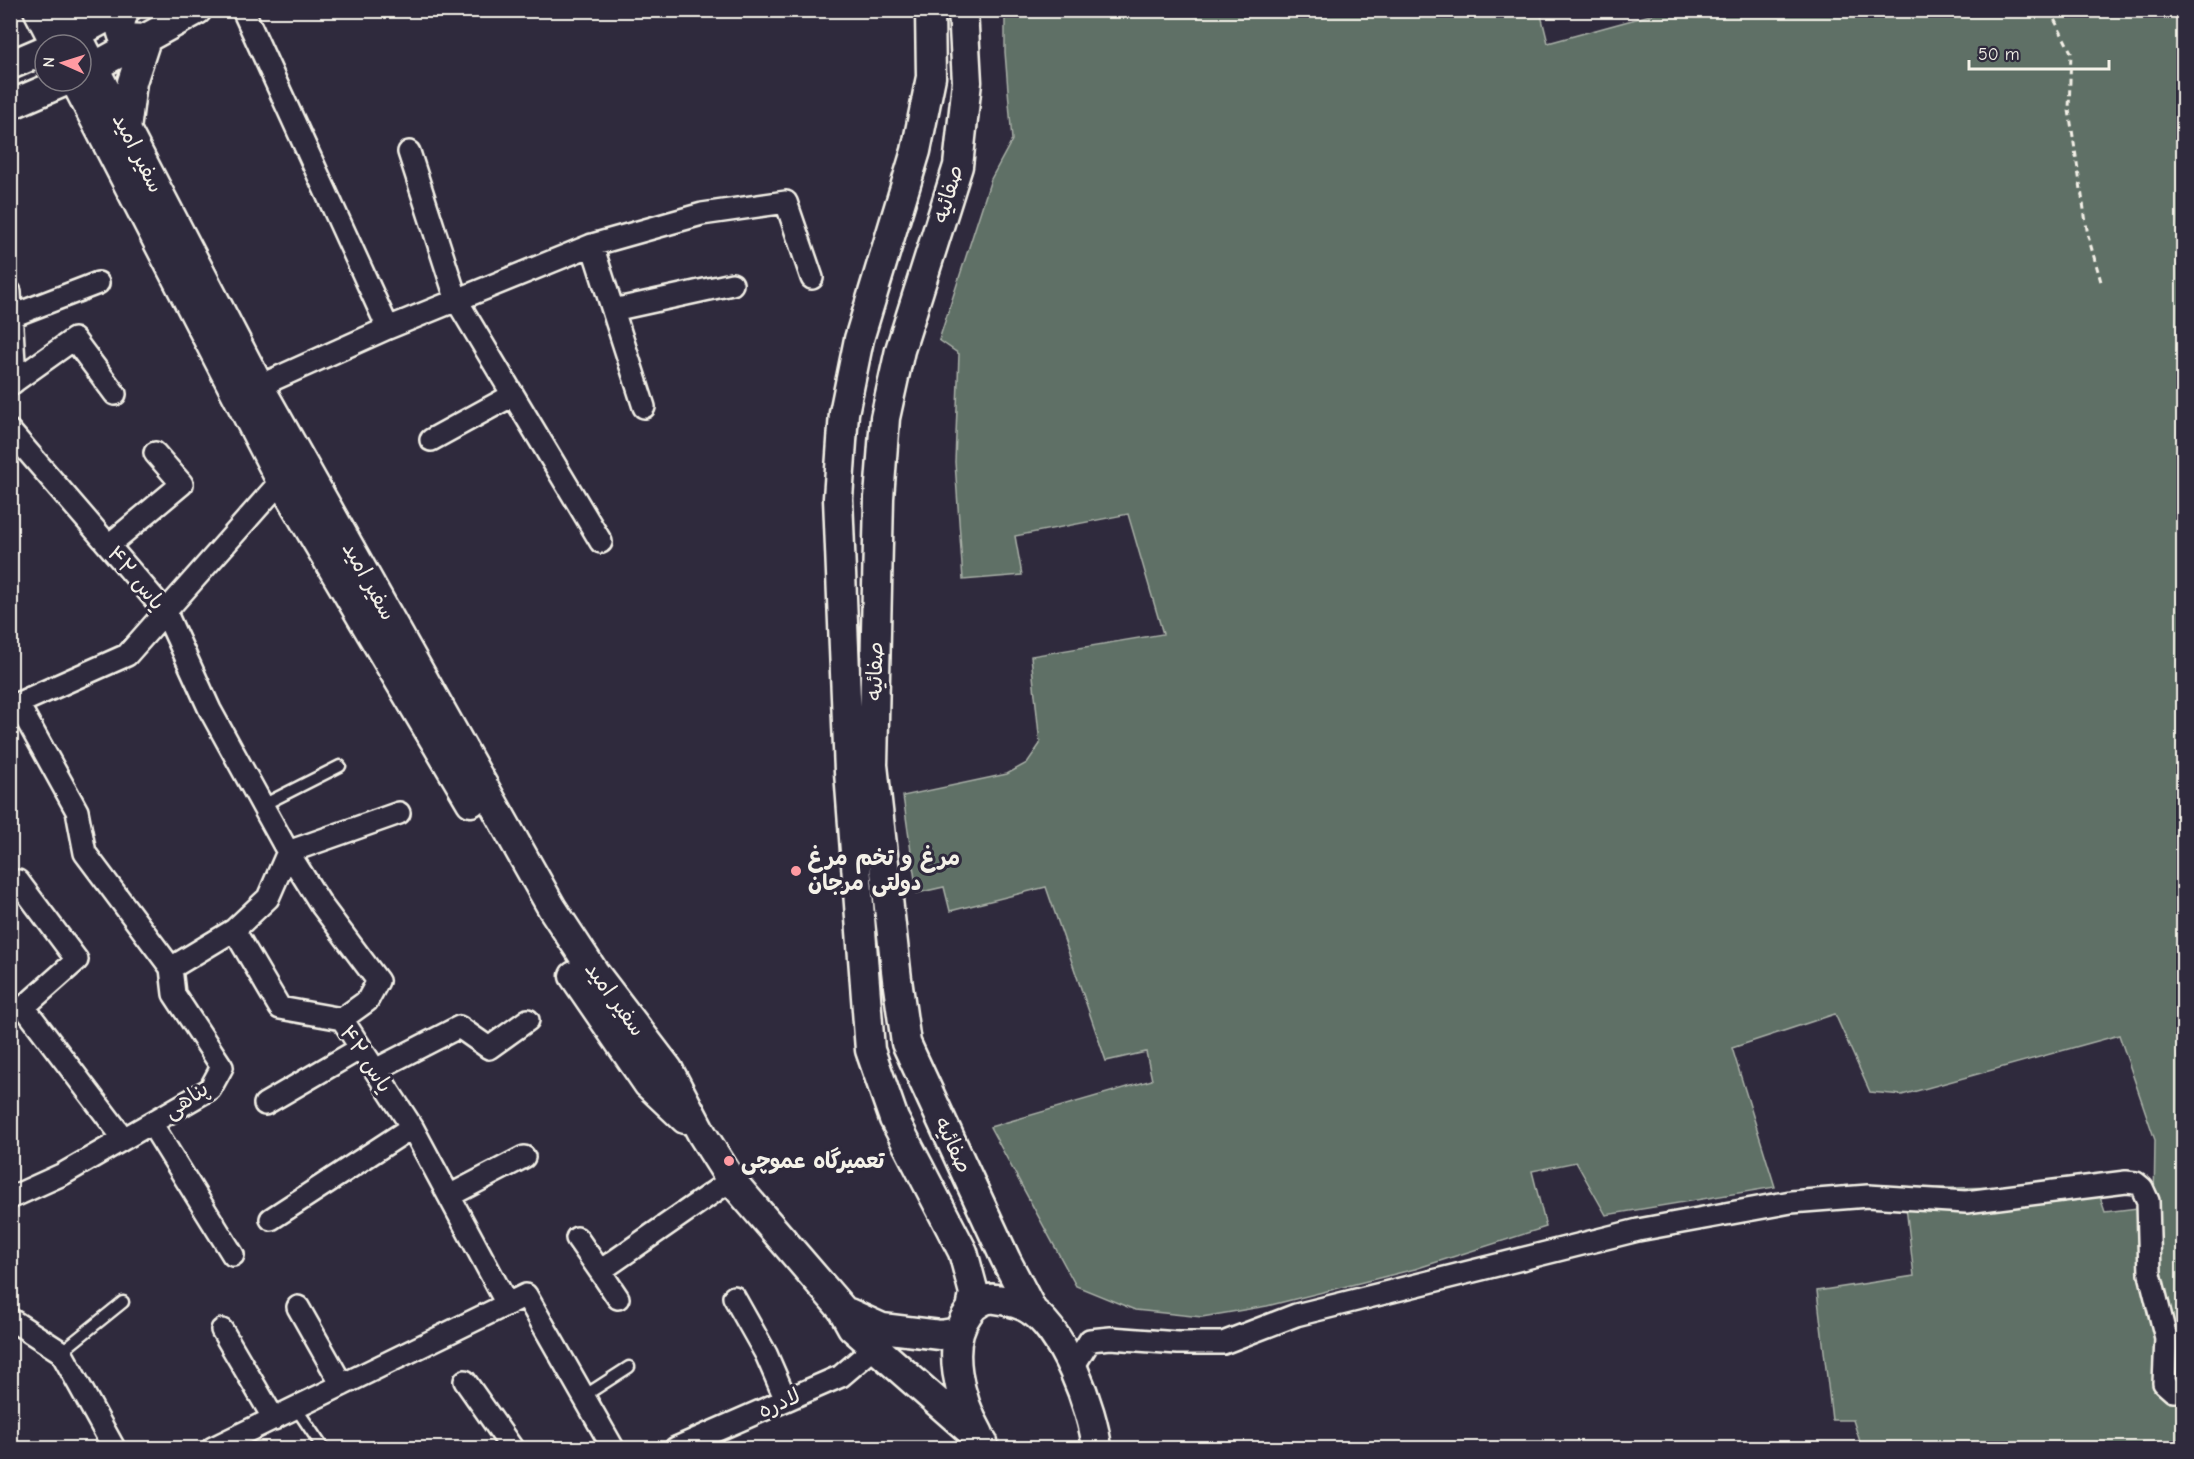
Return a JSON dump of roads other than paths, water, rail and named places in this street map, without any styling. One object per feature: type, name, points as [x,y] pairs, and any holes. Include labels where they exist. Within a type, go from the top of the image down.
[{"type":"street","name":"سفیر امید","points":[[38,10],[62,33]]},
{"type":"street","points":[[65,33],[120,10]]},
{"type":"street","points":[[126,10],[121,18],[120,29],[124,38],[146,39]]},
{"type":"street","points":[[93,68],[197,10]]},
{"type":"street","points":[[243,10],[388,328]]},
{"type":"street","name":"صفائیه","points":[[930,10],[931,77],[916,151],[859,339],[844,413],[838,498],[849,772],[870,1050],[894,1119],[963,1252],[974,1293],[957,1357],[960,1391],[971,1420],[985,1445]]},
{"type":"street","name":"صفائیه","points":[[963,10],[967,82],[958,166],[900,350],[885,418],[879,498],[873,765],[906,1043],[1006,1260],[1033,1312]]},
{"type":"street","points":[[124,143],[132,82],[146,39]]},
{"type":"street","points":[[10,65],[33,55]]},
{"type":"street","name":"سفیر امید","points":[[93,91],[552,908],[594,972],[668,1069],[702,1134],[731,1180],[842,1309],[852,1327],[985,1445]]},
{"type":"street","points":[[10,105],[38,93]]},
{"type":"street","name":"سفیر امید","points":[[124,143],[281,481],[574,976],[648,1084],[702,1134]]},
{"type":"street","points":[[409,152],[457,301],[601,542]]},
{"type":"street","points":[[259,386],[388,328],[591,245],[702,214],[786,202],[812,278]]},
{"type":"street","points":[[591,245],[644,407]]},
{"type":"street","points":[[12,316],[98,283]]},
{"type":"street","points":[[613,310],[732,284]]},
{"type":"street","points":[[10,292],[13,383]]},
{"type":"street","points":[[13,383],[74,339],[115,394]]},
{"type":"street","points":[[431,440],[513,396]]},
{"type":"street","name":"یاس ۴۲","points":[[10,431],[165,611],[210,710],[288,852],[322,906],[378,981],[367,1001],[342,1019],[280,1008],[234,930]]},
{"type":"street","points":[[109,545],[182,484],[155,453]]},
{"type":"street","points":[[281,481],[128,655],[14,705],[78,811],[85,853],[171,968],[234,930],[268,898],[288,852],[399,813]]},
{"type":"street","points":[[18,881],[77,960],[24,1007],[124,1139]]},
{"type":"street","name":"پناهی","points":[[10,1198],[63,1174],[210,1089],[222,1067],[174,994],[171,968]]},
{"type":"street","name":"یاس ۴۲","points":[[342,1019],[412,1127],[507,1304]]},
{"type":"street","points":[[375,1070],[459,1027],[489,1048],[528,1020]]},
{"type":"street","points":[[265,1104],[361,1048]]},
{"type":"street","points":[[152,1123],[233,1255]]},
{"type":"street","points":[[271,1219],[412,1127]]},
{"type":"street","points":[[449,1197],[524,1157]]},
{"type":"street","points":[[600,1270],[731,1180]]},
{"type":"street","points":[[1073,1367],[1090,1340],[1110,1338],[1223,1344],[1296,1315],[1422,1283],[1638,1230],[1791,1202],[1868,1196],[1966,1202],[2126,1182],[2136,1183],[2142,1188],[2148,1201],[2150,1274],[2166,1338],[2164,1383],[2173,1391],[2184,1391]]},
{"type":"street","points":[[578,1238],[618,1298]]},
{"type":"street","points":[[213,1449],[526,1295],[613,1449]]},
{"type":"street","points":[[734,1297],[766,1354],[786,1400]]},
{"type":"street","points":[[842,1309],[882,1328],[940,1335],[965,1321],[975,1304],[994,1298],[1027,1308],[1050,1329],[1073,1367],[1088,1408],[1096,1449]]},
{"type":"street","points":[[298,1307],[342,1385]]},
{"type":"street","points":[[10,1319],[61,1352],[114,1449]]},
{"type":"street","points":[[222,1330],[274,1419]]},
{"type":"street","name":"لادره","points":[[676,1449],[841,1376],[875,1347]]},
{"type":"street","points":[[465,1381],[512,1449]]},
{"type":"lane","points":[[263,806],[340,766]]},
{"type":"lane","points":[[61,1352],[123,1302]]},
{"type":"lane","points":[[584,1396],[629,1367]]},
{"type":"lane","points":[[296,1408],[323,1449]]},
{"type":"place","name":"مرغ و تخم مرغ دولتی مرجان","points":[[796,871]]},
{"type":"place","name":"تعمیرگاه عموچی","points":[[729,1161]]}]
